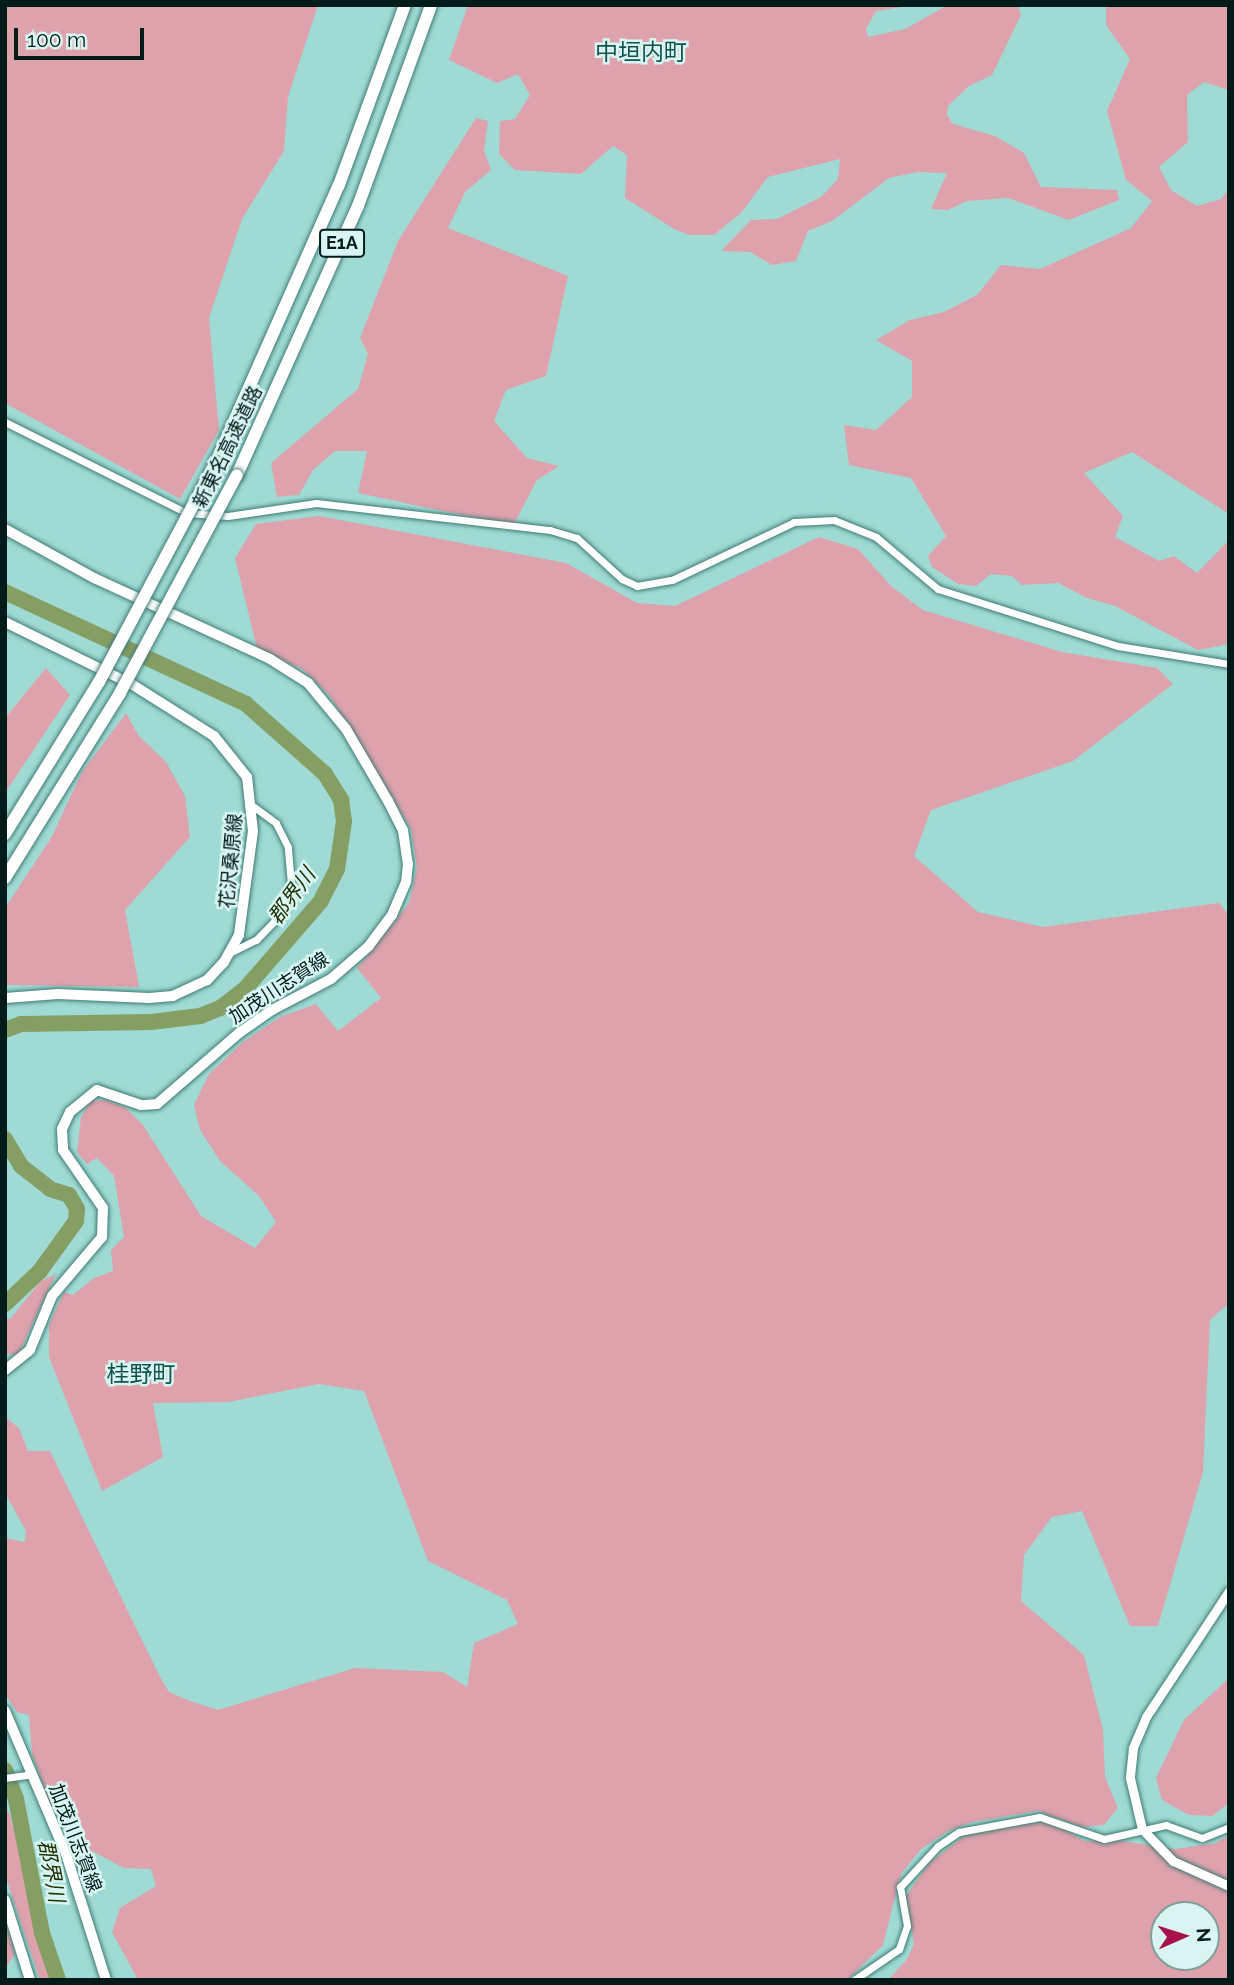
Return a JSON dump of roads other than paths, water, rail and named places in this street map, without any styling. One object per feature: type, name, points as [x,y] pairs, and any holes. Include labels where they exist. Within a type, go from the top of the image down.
[{"type":"highway","name":"新東名高速道路","points":[[5,834],[99,681],[216,462],[339,185],[405,5]]},
{"type":"highway","name":"新東名高速道路","points":[[5,878],[120,693],[237,475],[358,206],[431,5]]},
{"type":"main road","name":"加茂川志賀線","points":[[5,529],[105,583],[270,659],[308,683],[341,722],[388,801],[403,830],[408,864],[401,901],[392,915],[369,946],[331,979],[250,1025],[157,1104],[141,1105],[97,1090],[70,1112],[61,1142],[67,1158],[103,1208],[102,1237],[52,1296],[30,1350],[5,1370]]},
{"type":"main road","name":"花沢桑原線","points":[[5,622],[133,685],[214,736],[241,765],[253,806],[246,906],[231,952],[207,980],[173,996],[58,993],[5,998]]},
{"type":"main road","name":"加茂川志賀線","points":[[5,1711],[66,1854],[106,1980]]},
{"type":"main road","points":[[5,1900],[30,1980]]},
{"type":"street","points":[[5,422],[187,513],[228,516],[316,503],[550,530],[577,538],[622,579],[637,586],[671,580],[794,522],[834,520],[876,537],[938,589],[1118,646],[1229,664]]},
{"type":"street","points":[[231,952],[256,940],[280,915],[291,884],[288,847],[276,823],[253,806]]},
{"type":"street","points":[[1229,1591],[1146,1717],[1133,1748],[1130,1778],[1142,1829],[1173,1861],[1229,1886]]},
{"type":"street","points":[[5,1778],[32,1774]]},
{"type":"street","points":[[854,1980],[905,1942],[900,1887],[948,1838],[971,1828],[1040,1817],[1104,1839],[1166,1825],[1202,1838],[1229,1827]]},
{"type":"waterway","name":"郡界川","points":[[5,592],[246,704],[325,774],[341,800],[344,821],[337,869],[321,901],[246,988],[220,1008],[200,1016],[151,1022],[21,1024],[5,1030]]},
{"type":"waterway","name":"郡界川","points":[[5,1139],[21,1166],[50,1189],[69,1195],[77,1209],[76,1221],[40,1271],[5,1304]]},
{"type":"waterway","name":"郡界川","points":[[5,1770],[16,1799],[42,1933],[58,1980]]},
{"type":"district","name":"中垣内町","points":[[641,52]]},
{"type":"district","name":"桂野町","points":[[141,1374]]}]
